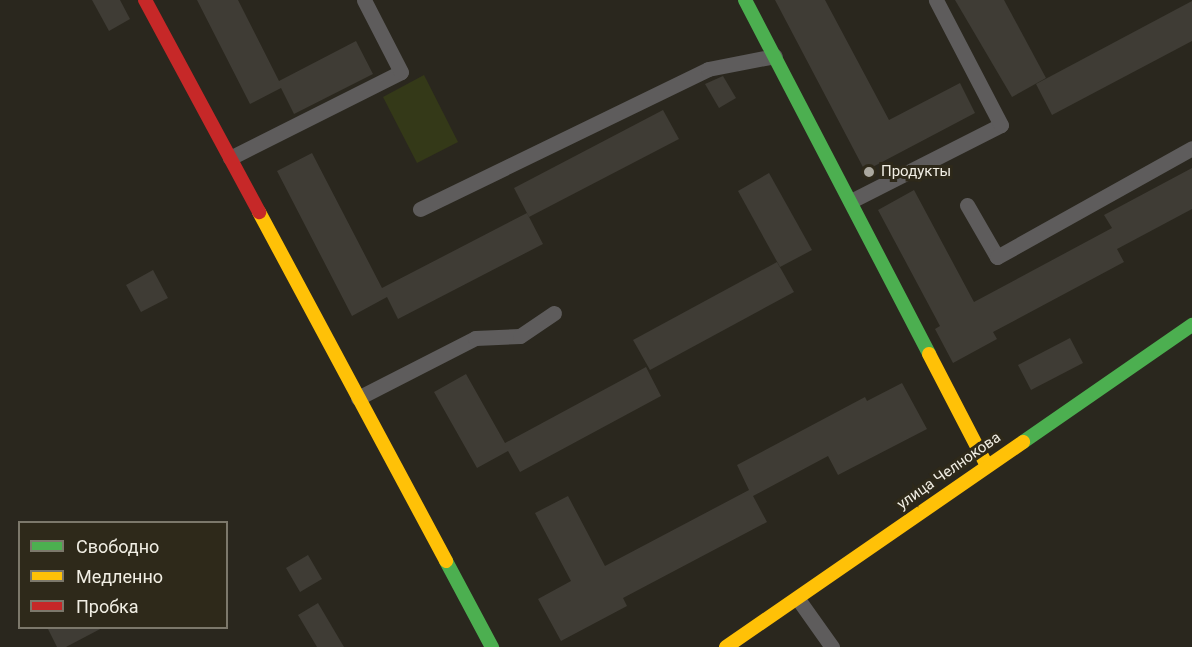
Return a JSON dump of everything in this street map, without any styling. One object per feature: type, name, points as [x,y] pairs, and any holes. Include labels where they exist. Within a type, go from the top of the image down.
[{"type":"street","points":[[145,0],[492,647]]},
{"type":"street","points":[[230,158],[401,72],[364,0]]},
{"type":"street","points":[[745,0],[986,464]]},
{"type":"street","points":[[851,201],[1001,125],[936,0]]},
{"type":"street","points":[[420,209],[708,69],[775,56]]},
{"type":"street","points":[[967,206],[997,257],[1192,148]]},
{"type":"street","points":[[358,398],[475,338],[520,336],[554,313]]},
{"type":"street","name":"улица Челнокова","points":[[732,645],[986,464],[1192,325]]},
{"type":"street","points":[[798,599],[832,647]]},
{"type":"green space","points":[[424,75],[458,142],[417,163],[383,97]]},
{"type":"building","points":[[92,0],[120,0],[130,19],[109,31]]},
{"type":"building","points":[[197,0],[238,0],[279,81],[356,41],[373,74],[294,114],[281,88],[250,104]]},
{"type":"building","points":[[775,0],[825,0],[889,120],[960,83],[975,113],[865,171]]},
{"type":"building","points":[[955,0],[1004,0],[1046,78],[1012,97]]},
{"type":"building","points":[[1192,1],[1192,41],[1052,115],[1036,84]]},
{"type":"building","points":[[723,76],[736,98],[719,108],[705,84]]},
{"type":"building","points":[[663,110],[679,139],[529,217],[514,188]]},
{"type":"building","points":[[312,153],[382,288],[527,213],[543,244],[398,319],[387,297],[352,316],[277,171]]},
{"type":"building","points":[[1192,168],[1192,209],[1117,249],[1124,262],[993,332],[997,339],[953,363],[935,329],[940,326],[878,210],[914,190],[974,302],[1112,228],[1104,215]]},
{"type":"building","points":[[769,173],[812,250],[780,267],[738,191]]},
{"type":"building","points":[[777,262],[794,292],[650,370],[633,340]]},
{"type":"building","points":[[153,270],[168,298],[141,312],[126,285]]},
{"type":"building","points":[[1070,338],[1083,363],[1031,390],[1018,365]]},
{"type":"building","points":[[646,367],[661,396],[520,472],[508,451],[477,468],[434,392],[466,374],[505,443]]},
{"type":"building","points":[[902,383],[927,429],[838,475],[828,456],[753,496],[767,522],[623,598],[627,606],[561,641],[538,599],[571,581],[535,513],[568,496],[605,566],[749,490],[737,465],[865,397],[867,401]]},
{"type":"building","points":[[308,555],[322,579],[300,592],[286,568]]},
{"type":"building","points":[[318,603],[344,647],[317,647],[298,615]]},
{"type":"building","points":[[48,629],[100,629],[66,647],[57,647]]},
{"type":"traffic: fast","points":[[745,0],[929,354]]},
{"type":"traffic: fast","points":[[1023,442],[1192,325]]},
{"type":"traffic: fast","points":[[446,561],[492,647]]},
{"type":"traffic: slow","points":[[259,212],[446,561]]},
{"type":"traffic: slow","points":[[929,354],[986,464]]},
{"type":"traffic: slow","points":[[726,647],[1023,442]]},
{"type":"traffic: jam","points":[[145,0],[259,212]]},
{"type":"place","name":"Продукты","points":[[869,172]]}]
